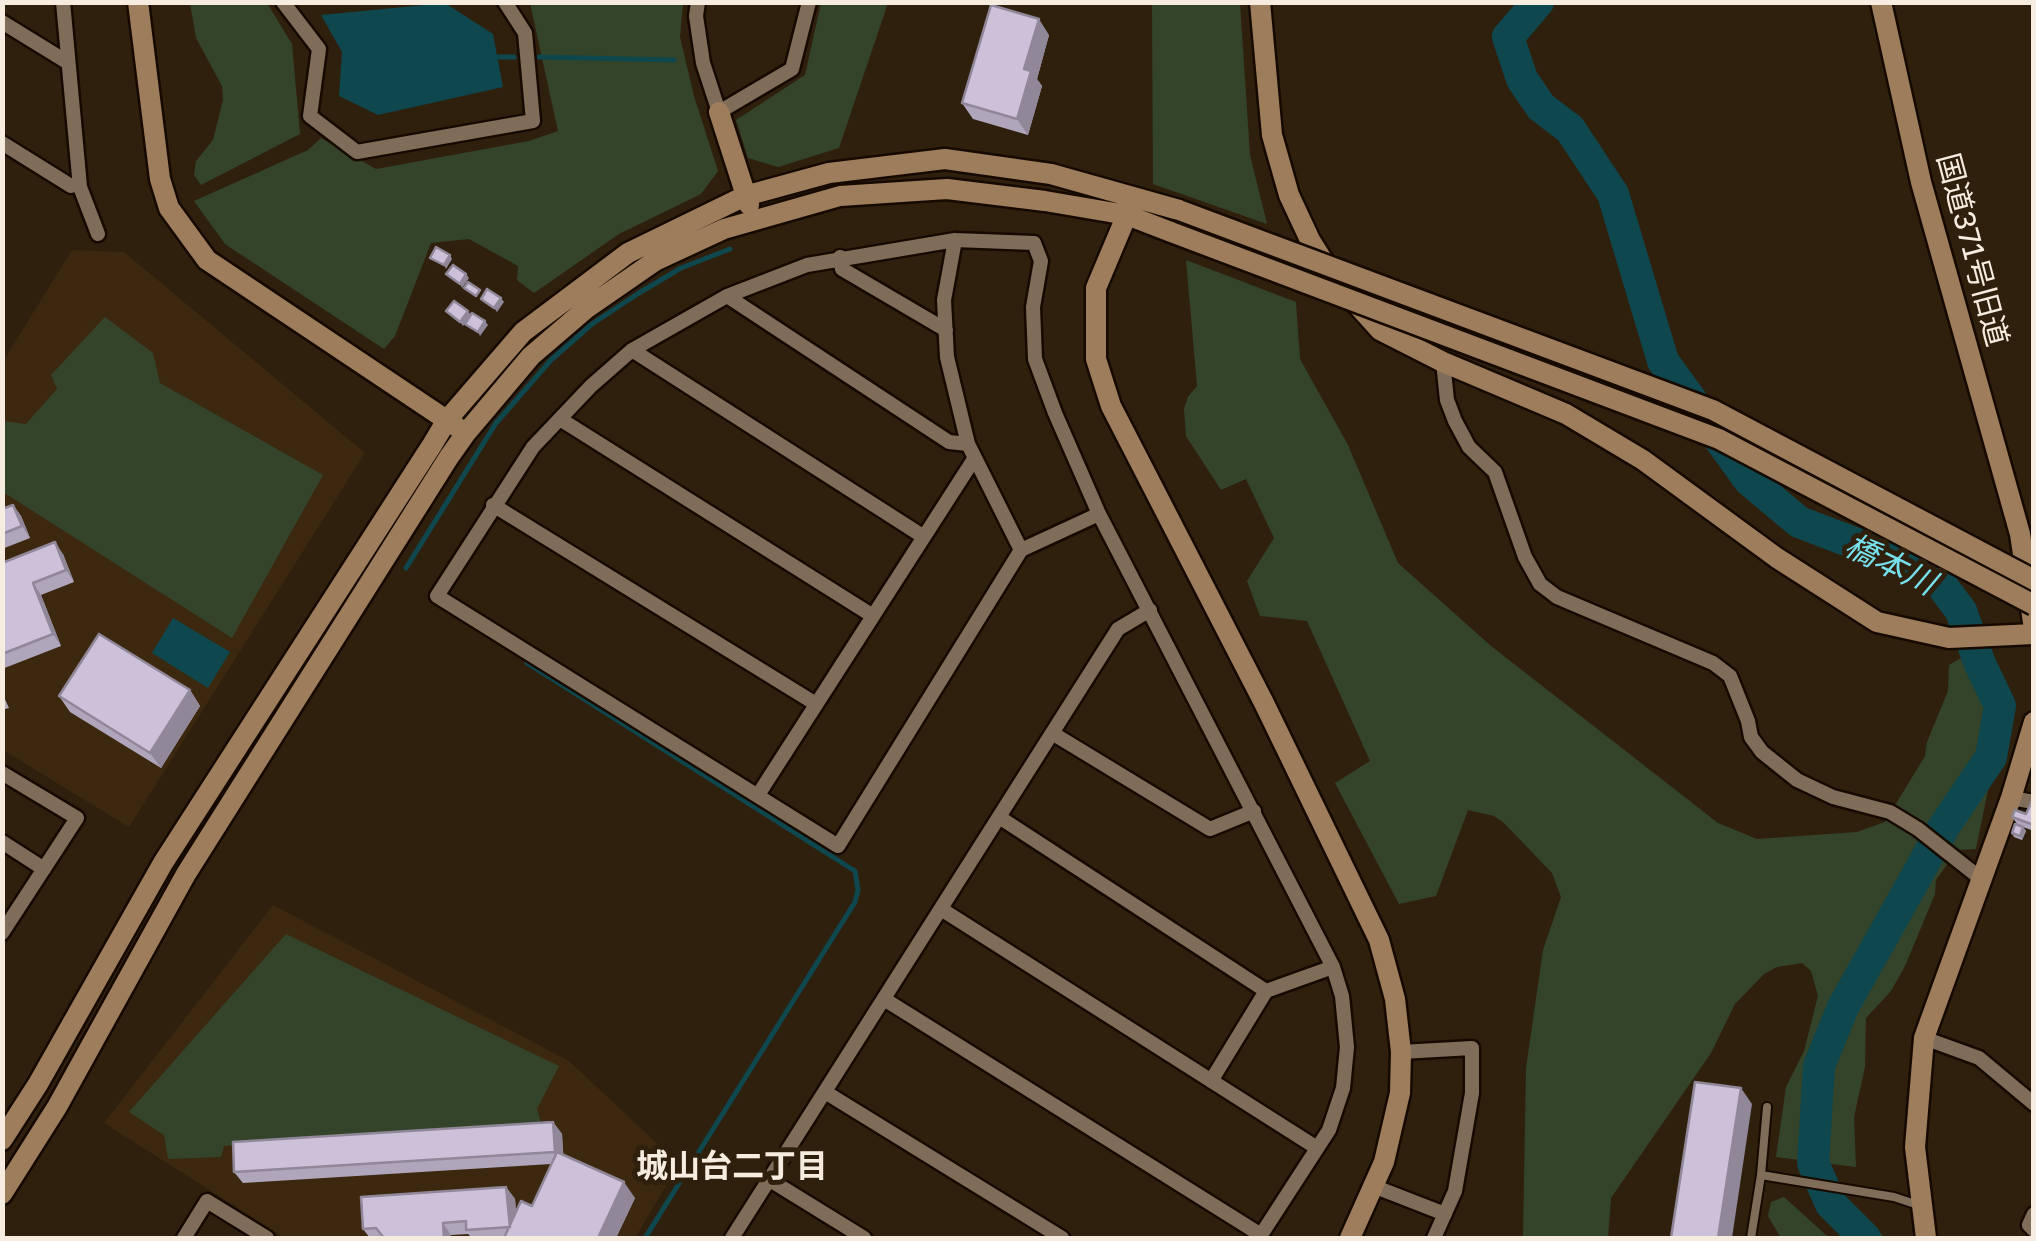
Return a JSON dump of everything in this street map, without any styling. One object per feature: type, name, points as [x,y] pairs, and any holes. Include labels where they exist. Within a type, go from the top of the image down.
[{"type":"street","points":[[63,2],[80,187],[98,234]]},
{"type":"street","points":[[138,2],[160,179],[170,208],[208,260],[466,433]]},
{"type":"street","points":[[284,2],[319,49],[310,116],[358,152],[533,121],[525,33],[504,2]]},
{"type":"street","points":[[698,2],[696,16],[703,64],[755,221]]},
{"type":"street","points":[[719,112],[792,69],[808,2]]},
{"type":"street","points":[[1260,2],[1272,134],[1289,195],[1335,280],[1380,330],[1443,362],[1566,414],[1643,460],[1778,558],[1877,622],[1948,638],[2034,631]]},
{"type":"street","name":"国道371号旧道","points":[[1881,2],[1921,182],[2020,534],[2034,631]]},
{"type":"street","points":[[2,22],[68,62]]},
{"type":"street","points":[[2,143],[71,186]]},
{"type":"street","points":[[2,1140],[163,863],[448,420],[523,332],[628,253],[745,196],[830,173],[945,159],[1051,174],[1130,206],[1171,232],[1719,439],[2034,606]]},
{"type":"street","points":[[2,1194],[57,1107],[186,874],[466,433],[532,356],[588,308],[655,261],[724,229],[840,196],[947,189],[1179,210],[1714,410],[2034,580]]},
{"type":"street","points":[[1130,206],[1096,288],[1096,359],[1111,406],[1264,703],[1379,940],[1394,999],[1401,1052],[1400,1093],[1384,1162],[1350,1238]]},
{"type":"street","points":[[955,240],[944,300],[947,357],[968,444],[1021,550]]},
{"type":"street","points":[[884,999],[1260,1237],[1329,1130],[1343,1088],[1347,1047],[1342,996],[1333,966],[1099,514],[1035,359],[1033,307],[1040,261],[1034,243],[955,240],[807,264],[727,296],[632,350],[532,446],[436,596],[838,846],[1021,550],[1099,514]]},
{"type":"street","points":[[840,257],[842,269],[946,330]]},
{"type":"street","points":[[727,296],[949,442],[968,444]]},
{"type":"street","points":[[632,350],[924,537]]},
{"type":"street","points":[[1443,362],[1447,400],[1455,421],[1469,447],[1495,472],[1525,557],[1540,584],[1557,597],[1713,663],[1730,676],[1751,737],[1762,752],[1797,780],[1833,797],[1890,812],[1980,878]]},
{"type":"street","points":[[560,419],[872,616]]},
{"type":"street","points":[[758,795],[974,459]]},
{"type":"street","points":[[493,505],[816,704]]},
{"type":"street","points":[[732,1238],[1118,629],[1150,610]]},
{"type":"street","points":[[1926,1238],[1915,1147],[1924,1038],[2011,798],[2034,722]]},
{"type":"street","points":[[1052,733],[1210,830],[1254,811]]},
{"type":"street","points":[[2,773],[77,818],[2,933]]},
{"type":"street","points":[[2011,798],[2034,802]]},
{"type":"street","points":[[999,818],[1266,991]]},
{"type":"street","points":[[2,842],[44,869]]},
{"type":"street","points":[[940,909],[1317,1148]]},
{"type":"street","points":[[1211,1081],[1266,991],[1333,966]]},
{"type":"street","points":[[1924,1038],[1979,1058],[2034,1104]]},
{"type":"street","points":[[1401,1052],[1472,1048],[1472,1093],[1454,1191],[1434,1238]]},
{"type":"street","points":[[825,1092],[1062,1238]]},
{"type":"street","points":[[770,1180],[864,1238]]},
{"type":"street","points":[[1373,1186],[1444,1214]]},
{"type":"street","points":[[184,1238],[208,1201],[267,1238]]},
{"type":"street","points":[[2034,1214],[2029,1225],[2034,1230]]},
{"type":"lane","points":[[1751,1238],[1767,1107]]},
{"type":"lane","points":[[1761,1175],[1894,1197],[1922,1206]]},
{"type":"shaded area","points":[[72,250],[124,252],[365,453],[129,827],[3,750],[2,363]]},
{"type":"shaded area","points":[[273,905],[569,1061],[679,1164],[635,1238],[285,1238],[104,1123]]},
{"type":"green space","points":[[190,3],[267,3],[292,44],[300,134],[201,185],[194,175],[196,161],[213,140],[223,100],[222,86],[196,38]]},
{"type":"green space","points":[[530,3],[683,3],[680,37],[718,171],[701,194],[619,234],[534,293],[517,280],[518,266],[469,239],[431,243],[395,336],[384,349],[225,244],[194,201],[308,150],[321,138],[376,169],[529,141],[558,131]]},
{"type":"green space","points":[[821,3],[888,3],[839,148],[778,167],[748,158],[736,120],[805,75]]},
{"type":"green space","points":[[1152,3],[1240,3],[1250,155],[1267,224],[1153,184]]},
{"type":"green space","points":[[1186,260],[1296,302],[1300,359],[1348,445],[1398,563],[1491,646],[1718,823],[1757,839],[1857,832],[1885,822],[1925,756],[1948,691],[1949,665],[1961,658],[1988,712],[1979,753],[1991,775],[1976,849],[1957,850],[1936,880],[1935,894],[1905,966],[1891,991],[1866,1018],[1865,1067],[1854,1117],[1856,1167],[1776,1157],[1786,1087],[1804,1051],[1818,996],[1811,971],[1802,963],[1777,967],[1764,974],[1735,1004],[1711,1053],[1611,1198],[1608,1238],[1523,1238],[1526,1068],[1543,950],[1561,897],[1552,873],[1504,823],[1494,816],[1468,810],[1436,896],[1399,904],[1335,783],[1370,761],[1307,621],[1260,616],[1247,581],[1274,538],[1246,479],[1221,490],[1186,436],[1184,409],[1197,386]]},
{"type":"green space","points":[[105,317],[153,353],[160,383],[323,475],[232,638],[3,492],[3,421],[26,424],[57,389],[51,375]]},
{"type":"green space","points":[[286,934],[559,1066],[537,1109],[541,1122],[224,1146],[221,1157],[168,1159],[164,1135],[129,1112]]},
{"type":"green space","points":[[1784,1197],[1834,1238],[1781,1238],[1768,1216],[1771,1202]]},
{"type":"green space","points":[[1849,1204],[1861,1212],[1885,1238],[1839,1238]]},
{"type":"water","points":[[445,3],[493,34],[503,87],[378,115],[339,96],[342,52],[321,15]]},
{"type":"water","points":[[173,618],[230,652],[208,688],[152,653]]},
{"type":"building","points":[[991,5],[1039,19],[1024,69],[1031,71],[1017,119],[962,103]]},
{"type":"building","points":[[436,247],[450,255],[444,265],[430,258]]},
{"type":"building","points":[[453,265],[466,274],[460,284],[446,274]]},
{"type":"building","points":[[468,282],[480,290],[476,296],[464,288]]},
{"type":"building","points":[[487,289],[501,298],[494,308],[481,299]]},
{"type":"building","points":[[454,301],[468,311],[460,322],[446,311]]},
{"type":"building","points":[[472,313],[485,321],[478,332],[465,324]]},
{"type":"building","points":[[13,505],[22,526],[2,534],[2,509]]},
{"type":"building","points":[[55,542],[66,570],[33,583],[53,634],[2,654],[2,563]]},
{"type":"building","points":[[99,634],[190,690],[150,753],[59,696]]},
{"type":"building","points":[[2032,801],[2034,825],[2012,817],[2015,810],[2026,814]]},
{"type":"building","points":[[2015,824],[2023,827],[2020,836],[2012,833]]},
{"type":"building","points":[[1695,1082],[1741,1088],[1718,1238],[1671,1238]]},
{"type":"building","points":[[553,1122],[555,1152],[234,1172],[233,1142]]},
{"type":"building","points":[[557,1152],[624,1182],[598,1238],[504,1238],[521,1201],[532,1206]]},
{"type":"building","points":[[506,1187],[510,1227],[466,1230],[466,1221],[443,1223],[444,1238],[384,1238],[376,1228],[363,1229],[361,1197]]},
{"type":"waterway","name":"橋本川","points":[[1538,2],[1508,37],[1522,79],[1541,107],[1570,129],[1613,194],[1663,361],[1749,480],[1799,522],[1888,556],[1940,583],[1961,611],[2000,706],[1991,757],[1943,828],[1843,1007],[1819,1066],[1813,1163],[1831,1204],[1865,1238]]},
{"type":"waterway","points":[[492,57],[514,57]]},
{"type":"waterway","points":[[539,57],[674,60]]},
{"type":"waterway","points":[[406,568],[496,423],[551,360],[592,324],[639,293],[681,268],[730,249]]},
{"type":"waterway","points":[[527,663],[855,871],[855,902],[645,1238]]},
{"type":"district","name":"城山台二丁目","points":[[732,1167]]}]
